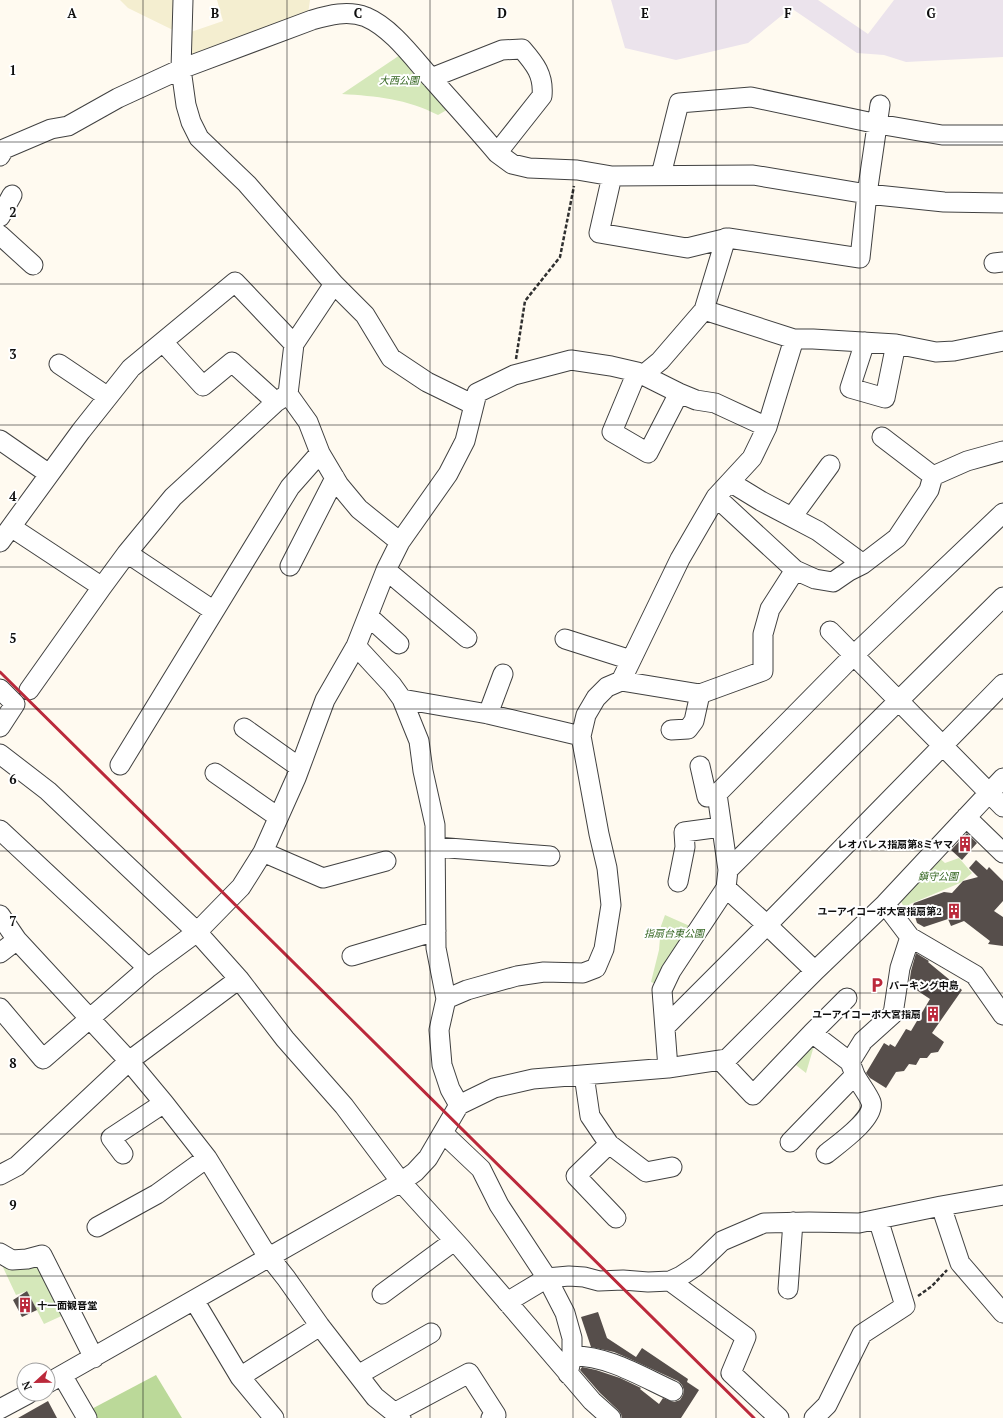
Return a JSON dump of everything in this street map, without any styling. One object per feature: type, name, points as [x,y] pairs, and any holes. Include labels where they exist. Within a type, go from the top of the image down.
[{"type":"street","points":[[183,0],[181,69],[186,105],[191,122],[199,138],[247,184],[334,284],[365,315],[391,358],[427,382],[474,405]]},
{"type":"street","points":[[0,156],[4,149],[51,129],[68,126],[118,98],[181,69],[312,20],[344,13],[365,17],[382,26],[408,51],[497,153],[512,164],[529,168],[577,170],[612,176],[752,175],[867,194],[944,202],[1003,203]]},
{"type":"street","points":[[431,78],[502,50],[522,49],[531,59],[540,75],[543,86],[542,96],[497,153]]},
{"type":"street","points":[[660,175],[679,103],[751,97],[878,124],[942,135],[1003,135]]},
{"type":"street","points":[[612,176],[600,233],[687,248],[726,238],[860,258],[867,194],[880,105]]},
{"type":"street","points":[[0,218],[12,195]]},
{"type":"street","points":[[0,235],[33,265]]},
{"type":"street","points":[[679,393],[648,453],[612,432],[640,373],[660,361],[704,310],[726,238]]},
{"type":"street","points":[[102,587],[5,535],[49,474],[108,397],[131,368],[234,282],[294,344]]},
{"type":"street","points":[[29,690],[127,553],[173,497],[282,398],[294,344],[334,284]]},
{"type":"street","points":[[704,310],[794,339],[896,344],[936,352],[954,351],[1003,340]]},
{"type":"street","points":[[621,681],[680,560],[716,498],[752,458],[767,427],[794,339]]},
{"type":"street","points":[[164,342],[203,386],[232,362],[282,398],[308,422],[320,453],[339,485],[359,509],[400,542]]},
{"type":"street","points":[[865,342],[850,388],[886,398],[896,344]]},
{"type":"street","points":[[0,1008],[44,1058],[148,968],[197,932],[240,887],[263,852],[296,778],[299,766],[325,700],[356,646],[386,570],[400,542],[448,474],[465,441],[477,394],[514,375],[571,360],[640,373],[679,393],[696,400],[715,403],[767,427]]},
{"type":"street","points":[[59,364],[108,397]]},
{"type":"street","points":[[882,437],[933,476]]},
{"type":"street","points":[[0,440],[49,474]]},
{"type":"street","points":[[716,498],[794,570],[816,579],[833,582],[849,571],[863,564],[897,538],[928,490],[933,476],[967,461],[1003,451]]},
{"type":"street","points":[[120,765],[290,488],[320,453]]},
{"type":"street","points":[[792,517],[830,465]]},
{"type":"street","points":[[290,566],[335,478]]},
{"type":"street","points":[[730,482],[761,501],[818,531],[863,564]]},
{"type":"street","points":[[700,766],[707,797],[717,794],[854,655],[1003,513]]},
{"type":"street","points":[[127,553],[214,611]]},
{"type":"street","points":[[386,570],[467,638]]},
{"type":"street","points":[[446,999],[467,990],[517,976],[544,972],[583,973],[596,968],[604,949],[611,905],[607,868],[599,834],[581,736],[586,715],[596,698],[607,688],[621,681],[700,694],[763,670],[763,634],[770,609],[794,570]]},
{"type":"street","points":[[668,1068],[662,990],[671,971],[727,879],[899,701],[1003,597]]},
{"type":"street","points":[[368,616],[399,644]]},
{"type":"street","points":[[830,631],[1003,807]]},
{"type":"street","points":[[565,639],[631,660]]},
{"type":"street","points":[[356,646],[392,685],[402,699],[419,741],[423,771],[436,825],[436,948],[446,999],[439,1030],[442,1065],[450,1089],[459,1105]]},
{"type":"street","points":[[488,714],[503,674]]},
{"type":"street","points":[[665,1027],[1003,684]]},
{"type":"street","points":[[0,689],[15,704],[0,727]]},
{"type":"street","points":[[671,730],[688,729],[694,722],[700,694]]},
{"type":"street","points":[[402,699],[488,714],[581,736]]},
{"type":"street","points":[[244,728],[299,766]]},
{"type":"street","points":[[0,754],[48,791],[197,932],[239,979],[285,1039],[344,1106],[401,1182],[507,1302],[604,1416]]},
{"type":"street","points":[[216,773],[278,817]]},
{"type":"street","points":[[56,1378],[401,1182],[415,1172],[428,1158],[459,1105],[494,1088],[533,1079],[668,1068],[727,1059],[884,904],[1003,778]]},
{"type":"street","points":[[717,794],[727,879],[767,925],[815,971]]},
{"type":"street","points":[[966,817],[1003,853]]},
{"type":"street","points":[[678,882],[685,847],[684,832],[721,827]]},
{"type":"street","points":[[0,830],[148,968]]},
{"type":"street","points":[[436,847],[550,856]]},
{"type":"street","points":[[263,852],[323,878],[386,861]]},
{"type":"street","points":[[884,904],[910,937],[975,975],[1003,1015]]},
{"type":"street","points":[[0,915],[17,940],[129,1061],[164,1103],[206,1158],[269,1256],[374,1397],[397,1415],[469,1373],[496,1415],[491,1418]]},
{"type":"street","points":[[352,956],[436,931]]},
{"type":"street","points":[[790,1142],[852,1068],[863,1041],[893,1014],[900,968],[910,937]]},
{"type":"street","points":[[0,953],[17,940]]},
{"type":"street","points":[[0,1175],[17,1166],[129,1061],[239,979]]},
{"type":"street","points":[[720,1060],[752,1095],[847,998]]},
{"type":"street","points":[[812,1033],[852,1068],[871,1102],[871,1111],[859,1127],[826,1154]]},
{"type":"street","points":[[584,1075],[590,1116],[609,1144],[646,1172],[672,1168]]},
{"type":"street","points":[[123,1154],[111,1138],[164,1103]]},
{"type":"street","points":[[443,1133],[481,1168],[499,1205],[547,1278],[565,1313],[572,1338],[572,1356],[568,1374]]},
{"type":"street","points":[[609,1144],[576,1176],[616,1218]]},
{"type":"street","points":[[97,1227],[157,1194],[206,1158]]},
{"type":"street","points":[[507,1302],[547,1278],[569,1276],[584,1277],[599,1281],[670,1281],[696,1266],[722,1241],[764,1223],[858,1223],[1003,1195]]},
{"type":"street","points":[[941,1206],[960,1263],[1003,1313]]},
{"type":"street","points":[[814,1418],[827,1405],[862,1334],[905,1306],[878,1219]]},
{"type":"street","points":[[788,1289],[793,1222]]},
{"type":"street","points":[[382,1294],[454,1241]]},
{"type":"street","points":[[0,1253],[12,1260],[27,1260],[42,1255],[94,1358]]},
{"type":"street","points":[[670,1281],[746,1337],[731,1373],[779,1418]]},
{"type":"street","points":[[194,1300],[240,1377],[274,1418]]},
{"type":"street","points":[[240,1377],[320,1326]]},
{"type":"street","points":[[358,1375],[431,1333]]},
{"type":"street","points":[[572,1356],[586,1355],[616,1365],[673,1391]]},
{"type":"street","points":[[56,1380],[87,1418]]},
{"type":"street","points":[[0,1409],[16,1400]]},
{"type":"path","points":[[514,375],[525,301],[560,257],[577,170]]},
{"type":"path","points":[[905,1306],[932,1286],[959,1259]]},
{"type":"shaded area","points":[[120,0],[173,0],[177,32],[128,8]]},
{"type":"shaded area","points":[[217,0],[310,0],[308,14],[187,60],[188,33],[223,21]]},
{"type":"shaded area","points":[[611,0],[818,0],[868,34],[894,0],[1003,0],[1003,57],[906,62],[884,55],[857,53],[791,8],[748,43],[676,60],[625,48]]},
{"type":"green space","name":"大西公園","points":[[403,53],[452,107],[438,115],[415,105],[391,99],[342,94]]},
{"type":"green space","name":"鎮守公園","points":[[937,856],[945,863],[959,858],[972,873],[960,883],[910,904],[905,909],[898,896]]},
{"type":"green space","name":"指扇台東公園","points":[[665,915],[692,927],[656,984],[651,982],[659,950],[661,926]]},
{"type":"green space","points":[[816,1039],[806,1073],[792,1062]]},
{"type":"green space","points":[[42,1255],[68,1313],[44,1324],[27,1291],[16,1295],[0,1261]]},
{"type":"green space","points":[[156,1375],[182,1418],[87,1418],[84,1413]]},
{"type":"building","name":"レオパレス指扇第8ミヤマ","points":[[967,833],[977,843],[962,860],[951,850]]},
{"type":"building","name":"ユーアイコーポ大宮指扇第2","points":[[976,860],[987,870],[989,867],[1003,881],[1003,901],[994,911],[1003,917],[1003,946],[988,944],[990,941],[964,921],[951,926],[948,919],[924,927],[917,923],[912,907],[914,903],[944,892],[952,893],[963,881],[978,877],[969,868]]},
{"type":"building","name":"ユーアイコーポ大宮指扇","points":[[916,953],[929,961],[928,962],[962,990],[932,1033],[944,1042],[938,1052],[931,1053],[927,1058],[920,1058],[916,1065],[909,1064],[904,1071],[896,1072],[886,1088],[870,1078],[866,1073],[884,1043],[895,1047],[906,1029],[911,1031],[930,999],[909,985]]},
{"type":"building","name":"十一面観音堂","points":[[27,1291],[37,1310],[22,1317],[13,1300]]},
{"type":"building","points":[[598,1312],[607,1338],[636,1357],[642,1348],[688,1379],[687,1382],[699,1390],[681,1418],[622,1418],[618,1410],[600,1393],[580,1370],[582,1367],[620,1378],[641,1388],[640,1389],[659,1404],[663,1398],[674,1402],[680,1400],[683,1395],[684,1390],[678,1381],[614,1352],[591,1347],[581,1317]]},
{"type":"building","points":[[49,1402],[57,1418],[18,1418]]},
{"type":"railway","points":[[0,672],[754,1418]]},
{"type":"place","name":"レオパレス指扇第8ミヤマ","points":[[965,844]]},
{"type":"place","name":"ユーアイコーポ大宮指扇第2","points":[[954,911]]},
{"type":"place","name":"パーキング中島","points":[[877,985]]},
{"type":"place","name":"ユーアイコーポ大宮指扇","points":[[933,1014]]},
{"type":"place","name":"十一面観音堂","points":[[25,1305]]}]
